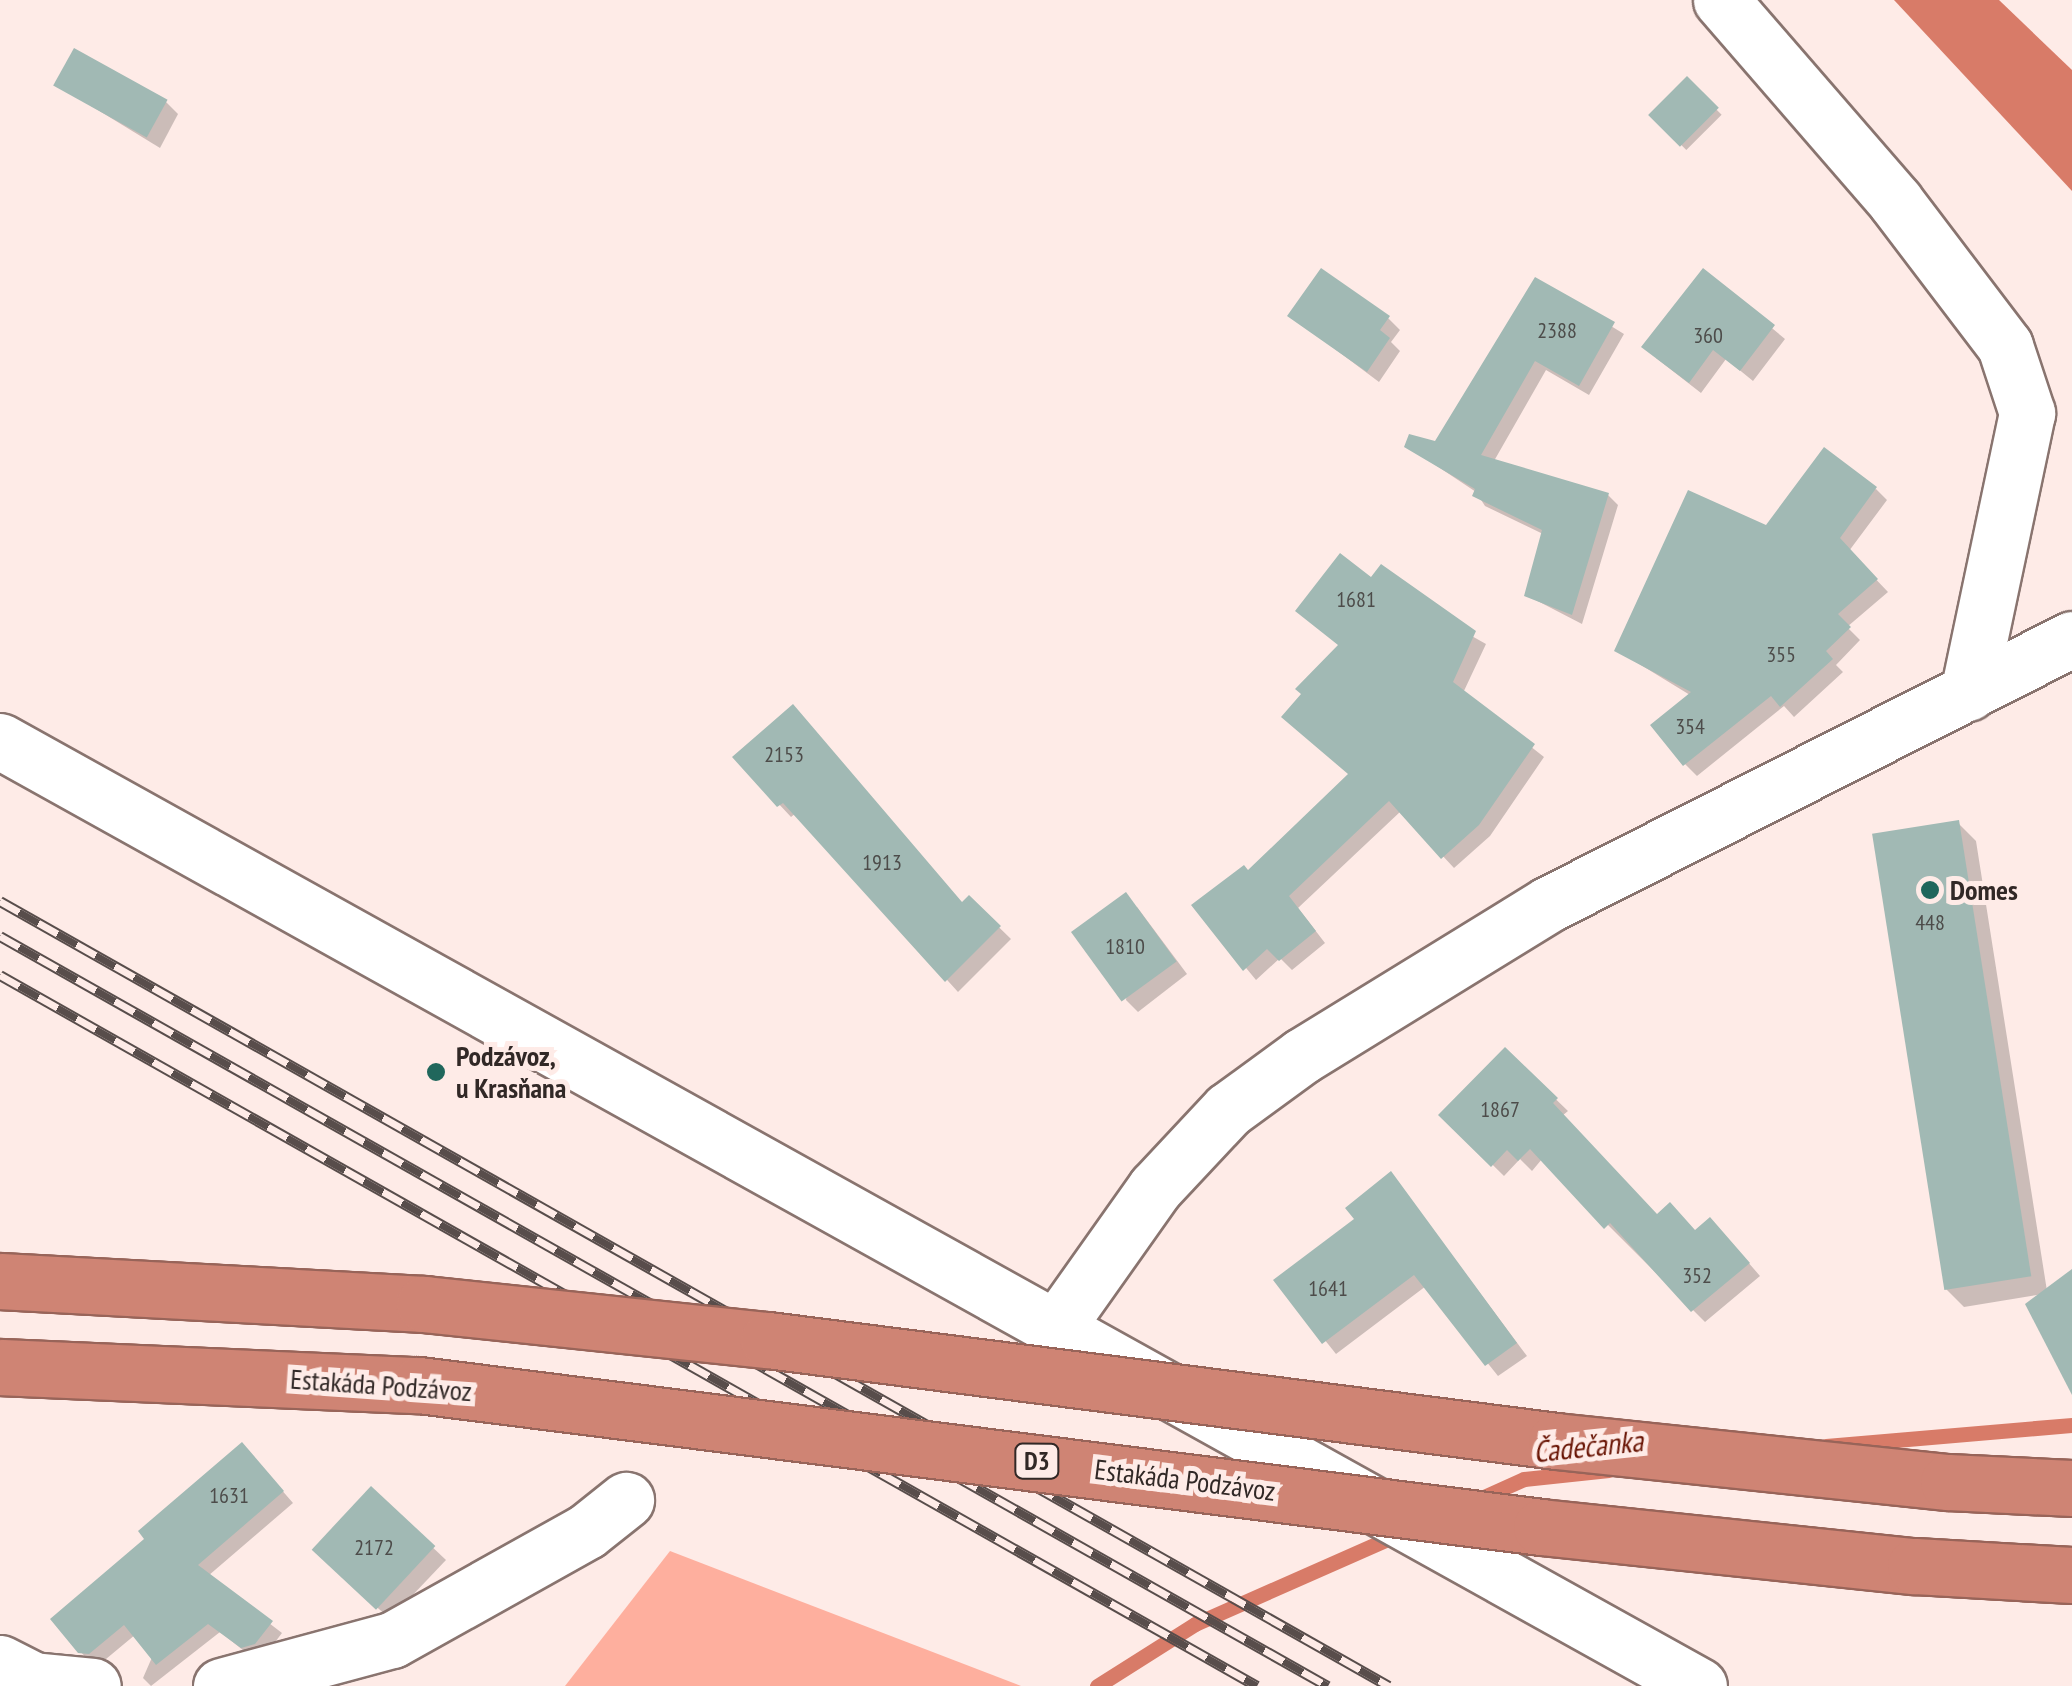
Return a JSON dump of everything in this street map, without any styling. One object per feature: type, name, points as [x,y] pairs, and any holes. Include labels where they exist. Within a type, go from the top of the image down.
[{"type":"highway","points":[[0,1281],[424,1304],[768,1340],[1556,1440],[2072,1488]]},
{"type":"highway","name":"Estakáda Podzávoz","points":[[0,1367],[419,1385],[1541,1527],[1915,1566],[2072,1575]]},
{"type":"street","points":[[1720,0],[1894,201],[2006,346],[2027,413],[1968,692]]},
{"type":"street","points":[[1058,1324],[1155,1188],[1228,1110],[1302,1056],[1549,904],[2072,639]]},
{"type":"street","points":[[0,741],[1058,1324],[1346,1492],[1699,1686]]},
{"type":"street","points":[[221,1686],[392,1640],[587,1530],[626,1500]]},
{"type":"street","points":[[0,1663],[33,1680],[92,1686]]},
{"type":"shaded area","points":[[1894,0],[1999,0],[2072,70],[2072,191]]},
{"type":"shaded area","points":[[670,1551],[1021,1686],[565,1686]]},
{"type":"building","points":[[74,48],[168,100],[147,137],[53,86]]},
{"type":"building","points":[[1687,76],[1719,108],[1680,147],[1648,115]]},
{"type":"building","points":[[1321,268],[1390,316],[1380,330],[1390,338],[1367,372],[1287,316]]},
{"type":"building","points":[[1703,268],[1775,325],[1740,371],[1713,350],[1689,383],[1641,347]]},
{"type":"building","points":[[1535,277],[1615,322],[1579,386],[1535,361],[1481,455],[1609,493],[1572,615],[1524,596],[1542,530],[1472,496],[1475,489],[1404,447],[1409,434],[1435,441]]},
{"type":"building","points":[[1824,447],[1877,487],[1840,538],[1878,579],[1838,614],[1851,627],[1826,651],[1833,659],[1780,707],[1771,696],[1683,766],[1650,725],[1691,692],[1614,651],[1688,490],[1766,525]]},
{"type":"building","points":[[1340,553],[1371,577],[1381,564],[1476,631],[1453,682],[1535,744],[1479,825],[1441,859],[1389,801],[1289,896],[1316,931],[1279,961],[1267,949],[1243,971],[1191,905],[1244,865],[1248,870],[1348,774],[1281,717],[1301,694],[1295,689],[1338,645],[1295,611]]},
{"type":"building","points":[[793,704],[962,902],[969,895],[1001,926],[945,982],[783,803],[777,807],[732,757]]},
{"type":"building","points":[[1959,820],[2031,1276],[1944,1290],[1872,834]]},
{"type":"building","points":[[1126,892],[1177,962],[1122,1002],[1071,932]]},
{"type":"building","points":[[1505,1047],[1558,1098],[1553,1103],[1657,1214],[1670,1202],[1695,1230],[1710,1217],[1750,1263],[1691,1312],[1610,1223],[1604,1229],[1530,1149],[1518,1161],[1507,1150],[1491,1167],[1438,1115]]},
{"type":"building","points":[[1391,1171],[1517,1343],[1485,1366],[1414,1275],[1322,1344],[1273,1280],[1354,1219],[1345,1208]]},
{"type":"building","points":[[2072,1269],[2072,1395],[2025,1304]]},
{"type":"building","points":[[242,1442],[284,1491],[198,1565],[273,1621],[255,1644],[241,1648],[208,1624],[156,1665],[124,1625],[89,1654],[78,1653],[50,1619],[144,1539],[138,1531]]},
{"type":"building","points":[[371,1486],[435,1546],[376,1610],[312,1550]]},
{"type":"waterway","name":"Čadečanka","points":[[1826,1446],[2072,1425]]},
{"type":"waterway","name":"Čadečanka","points":[[1477,1500],[1524,1479],[1609,1470]]},
{"type":"waterway","name":"Čadečanka","points":[[1097,1686],[1195,1624],[1401,1533]]},
{"type":"railway","points":[[0,901],[1389,1686]]},
{"type":"railway","points":[[0,936],[1328,1686]]},
{"type":"railway","points":[[0,975],[1257,1686]]},
{"type":"place","name":"Domes","points":[[1930,890]]},
{"type":"place","name":"Podzávoz, u Krasňana","points":[[436,1072]]}]
